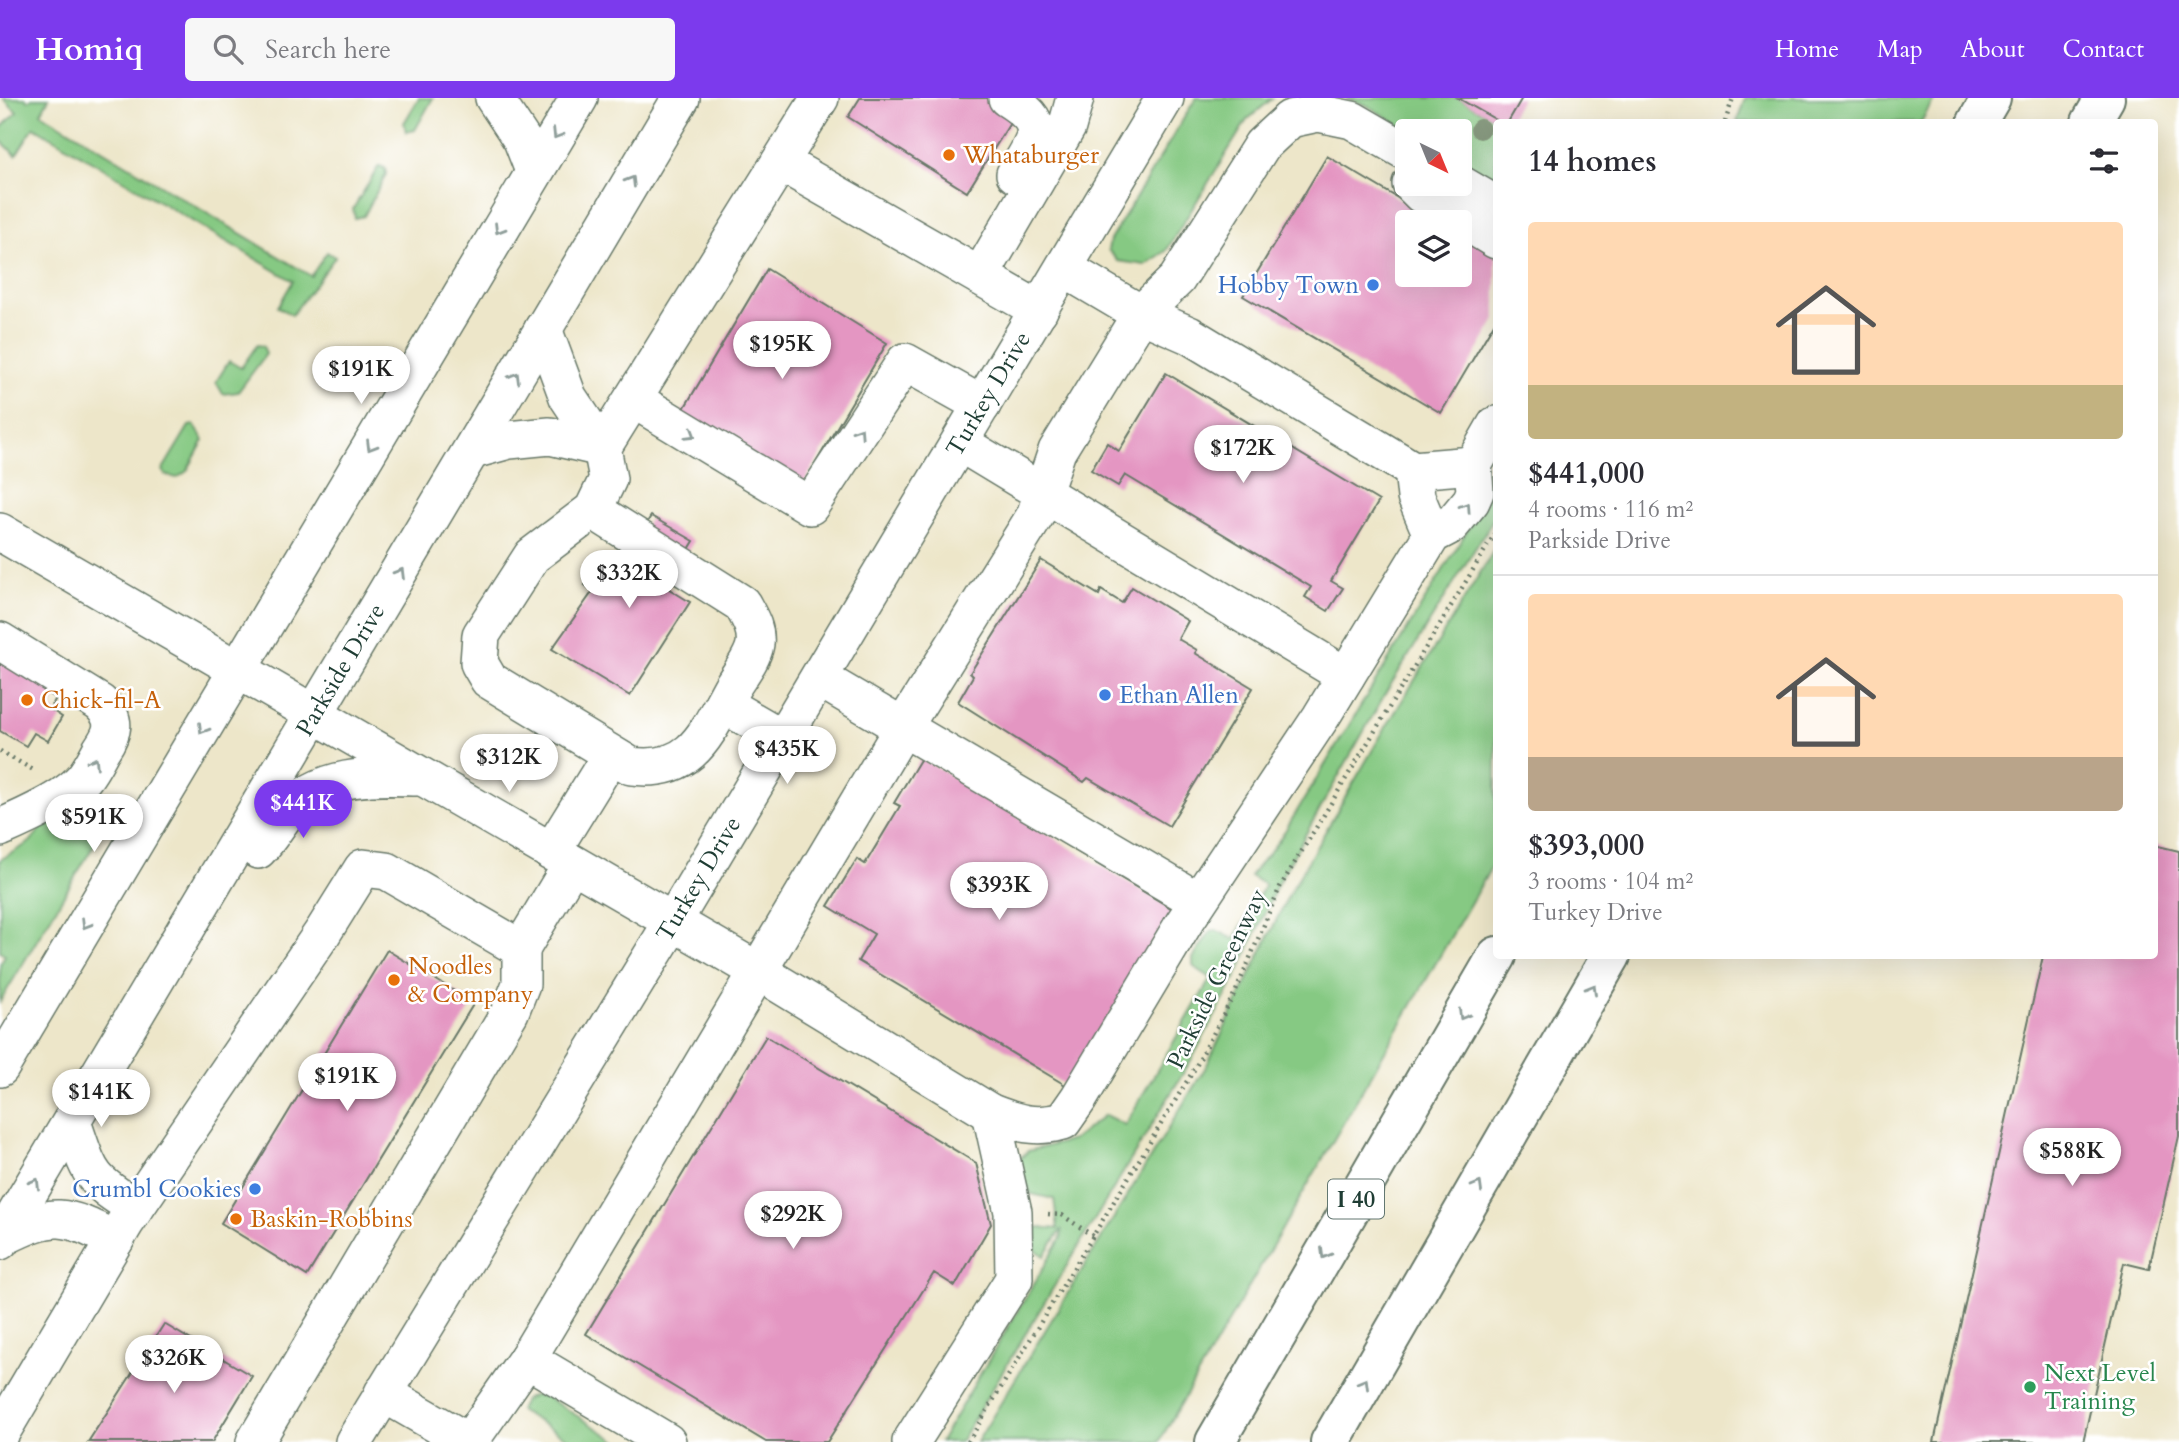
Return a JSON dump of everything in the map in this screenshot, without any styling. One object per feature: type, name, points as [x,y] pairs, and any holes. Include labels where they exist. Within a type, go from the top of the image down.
[{"type":"highway","points":[[1978,119],[1991,98]]},
{"type":"highway","points":[[2093,119],[2105,98]]},
{"type":"highway","name":"I 40","points":[[1215,1442],[1495,959]]},
{"type":"highway","points":[[1330,1442],[1609,959]]},
{"type":"street","points":[[494,98],[522,141],[534,171]]},
{"type":"street","points":[[0,1068],[579,98]]},
{"type":"street","name":"Parkside Drive","points":[[1,1239],[316,716],[681,98]]},
{"type":"street","points":[[602,448],[820,98]]},
{"type":"street","points":[[970,270],[1031,148],[1036,128],[1026,109],[1007,98]]},
{"type":"street","points":[[970,270],[1067,127],[1075,98]]},
{"type":"street","name":"Turkey Drive","points":[[354,1442],[672,923],[1165,98]]},
{"type":"street","points":[[383,1393],[468,1442],[527,1359],[904,726],[1034,516],[1057,451],[1142,314],[1177,279],[1273,132],[1290,119],[1303,114],[1318,113],[1352,120],[1395,145]]},
{"type":"street","points":[[1352,120],[1395,166]]},
{"type":"street","points":[[780,162],[1039,310]]},
{"type":"street","points":[[1472,191],[1493,203]]},
{"type":"street","points":[[1424,196],[1493,238]]},
{"type":"street","points":[[1065,269],[1142,314],[1189,335],[1413,470],[1473,465]]},
{"type":"street","points":[[543,329],[568,397],[602,448],[608,479],[593,510],[532,556],[481,635],[477,648],[479,663],[489,680],[631,766],[650,768],[674,762],[701,744],[755,646],[755,627],[742,604],[593,510]]},
{"type":"street","points":[[633,399],[810,506],[905,362],[982,405]]},
{"type":"street","points":[[0,532],[758,971],[991,1113],[1023,1125],[1039,1126],[1063,1121],[1198,901],[1346,676],[1432,535],[1451,525],[1471,501],[1475,492],[1473,465],[1493,430]]},
{"type":"street","points":[[473,450],[509,440],[550,436],[602,448]]},
{"type":"street","points":[[960,443],[1346,676]]},
{"type":"street","points":[[1413,470],[1416,497],[1432,535]]},
{"type":"street","points":[[0,640],[100,702],[111,714],[113,723],[111,735],[84,778],[32,813],[0,828]]},
{"type":"street","points":[[819,678],[1198,901]]},
{"type":"street","points":[[723,704],[782,738]]},
{"type":"street","points":[[255,1442],[510,1012],[522,984],[521,949],[611,755]]},
{"type":"street","points":[[197,914],[266,842],[288,812],[323,786],[363,776],[420,777]]},
{"type":"street","points":[[0,849],[13,842],[32,813]]},
{"type":"street","points":[[0,1434],[135,1207],[323,932],[363,868],[387,871],[521,949]]},
{"type":"street","points":[[911,1442],[1014,1279],[1013,1212],[991,1113]]},
{"type":"street","points":[[72,1122],[88,1169],[102,1187],[135,1207]]},
{"type":"street","points":[[1,1239],[38,1219],[75,1219],[115,1240]]},
{"type":"street","points":[[527,1359],[667,1442]]},
{"type":"path","points":[[1726,119],[1733,98]]},
{"type":"path","name":"Parkside Greenway","points":[[968,1442],[1195,1068],[1236,990],[1280,887],[1493,536]]},
{"type":"path","points":[[1013,1212],[1062,1215],[1093,1236]]},
{"type":"green space","points":[[3,98],[25,98],[28,101],[32,98],[49,98],[41,113],[311,276],[327,252],[335,257],[292,315],[278,307],[293,281],[34,127],[16,155],[0,140],[0,129],[17,112]]},
{"type":"green space","points":[[419,98],[433,98],[415,130],[406,132],[404,123]]},
{"type":"green space","points":[[1196,98],[1273,98],[1247,120],[1166,251],[1145,265],[1118,261],[1108,250],[1110,240]]},
{"type":"green space","points":[[1345,98],[1458,98],[1495,119],[1493,182],[1472,169],[1472,119],[1395,119],[1395,122],[1366,105]]},
{"type":"green space","points":[[1745,98],[1935,98],[1923,119],[1738,119]]},
{"type":"green space","points":[[379,166],[385,168],[386,174],[364,216],[355,218],[353,209]]},
{"type":"green space","points":[[257,345],[263,346],[266,354],[238,392],[223,394],[216,382],[229,361],[241,368]]},
{"type":"green space","points":[[194,425],[204,440],[187,471],[177,478],[165,475],[163,469],[189,426]]},
{"type":"green space","points":[[1493,488],[1493,520],[1385,694],[1278,883],[1238,973],[1193,1057],[960,1442],[940,1442],[1061,1238],[1062,1229],[1044,1256],[1036,1250],[1033,1230],[1038,1227],[1058,1229],[1054,1199],[1031,1194],[1016,1162],[1028,1151],[1073,1140],[1105,1115],[1125,1125],[1211,978],[1193,966],[1193,958],[1211,931],[1216,930],[1234,939],[1265,885],[1250,876],[1280,839]]},
{"type":"green space","points":[[1493,552],[1493,864],[1159,1442],[977,1442],[1207,1065],[1288,896],[1380,737]]},
{"type":"green space","points":[[71,798],[109,820],[0,1002],[0,964],[5,955],[0,951],[0,860],[30,842],[53,814]]},
{"type":"green space","points":[[535,1395],[545,1396],[619,1442],[574,1442],[519,1410],[524,1400]]},
{"type":"building","name":"Whataburger","points":[[860,98],[987,98],[1015,115],[967,192],[848,117]]},
{"type":"building","points":[[1458,98],[1522,98],[1510,119],[1495,119]]},
{"type":"building","name":"Hobby Town","points":[[1327,156],[1418,210],[1395,210],[1395,287],[1472,287],[1472,237],[1493,241],[1493,325],[1441,413],[1243,296]]},
{"type":"building","points":[[767,269],[887,343],[799,491],[676,422]]},
{"type":"building","points":[[1166,373],[1379,501],[1331,581],[1343,588],[1328,611],[1305,597],[1311,587],[1125,475],[1118,486],[1091,470],[1107,443],[1119,451]]},
{"type":"building","points":[[651,516],[694,541],[666,587],[690,602],[630,696],[552,649],[593,591],[585,585],[599,565],[615,573]]},
{"type":"building","name":"Ethan Allen","points":[[1041,560],[1099,595],[1101,590],[1122,603],[1132,587],[1188,621],[1178,639],[1197,650],[1195,653],[1253,688],[1169,826],[1088,778],[1084,782],[958,702],[973,676],[970,673]]},
{"type":"building","name":"Chick-fil-A","points":[[0,655],[60,691],[50,709],[62,717],[48,741],[34,733],[26,746],[0,731]]},
{"type":"building","points":[[921,758],[1174,910],[1067,1086],[858,961],[874,934],[828,906],[857,859],[865,864],[900,806],[894,803]]},
{"type":"building","points":[[2158,846],[2179,851],[2179,1136],[2149,1269],[2124,1263],[2083,1442],[1934,1442],[2042,959],[2158,959]]},
{"type":"building","points":[[387,950],[474,1003],[307,1276],[221,1223]]},
{"type":"building","points":[[766,1036],[976,1163],[991,1224],[955,1286],[934,1273],[827,1442],[766,1442],[586,1334]]},
{"type":"building","points":[[164,1324],[252,1376],[212,1442],[88,1442]]},
{"type":"place","name":"Whataburger","points":[[949,155]]},
{"type":"place","name":"Hobby Town","points":[[1373,285]]},
{"type":"place","name":"Ethan Allen","points":[[1105,695]]},
{"type":"place","name":"Chick-fil-A","points":[[27,700]]},
{"type":"place","name":"Noodles & Company","points":[[394,980]]},
{"type":"place","name":"Crumbl Cookies","points":[[255,1189]]},
{"type":"place","name":"Baskin-Robbins","points":[[236,1219]]},
{"type":"place","name":"Next Level Training","points":[[2030,1387]]}]
